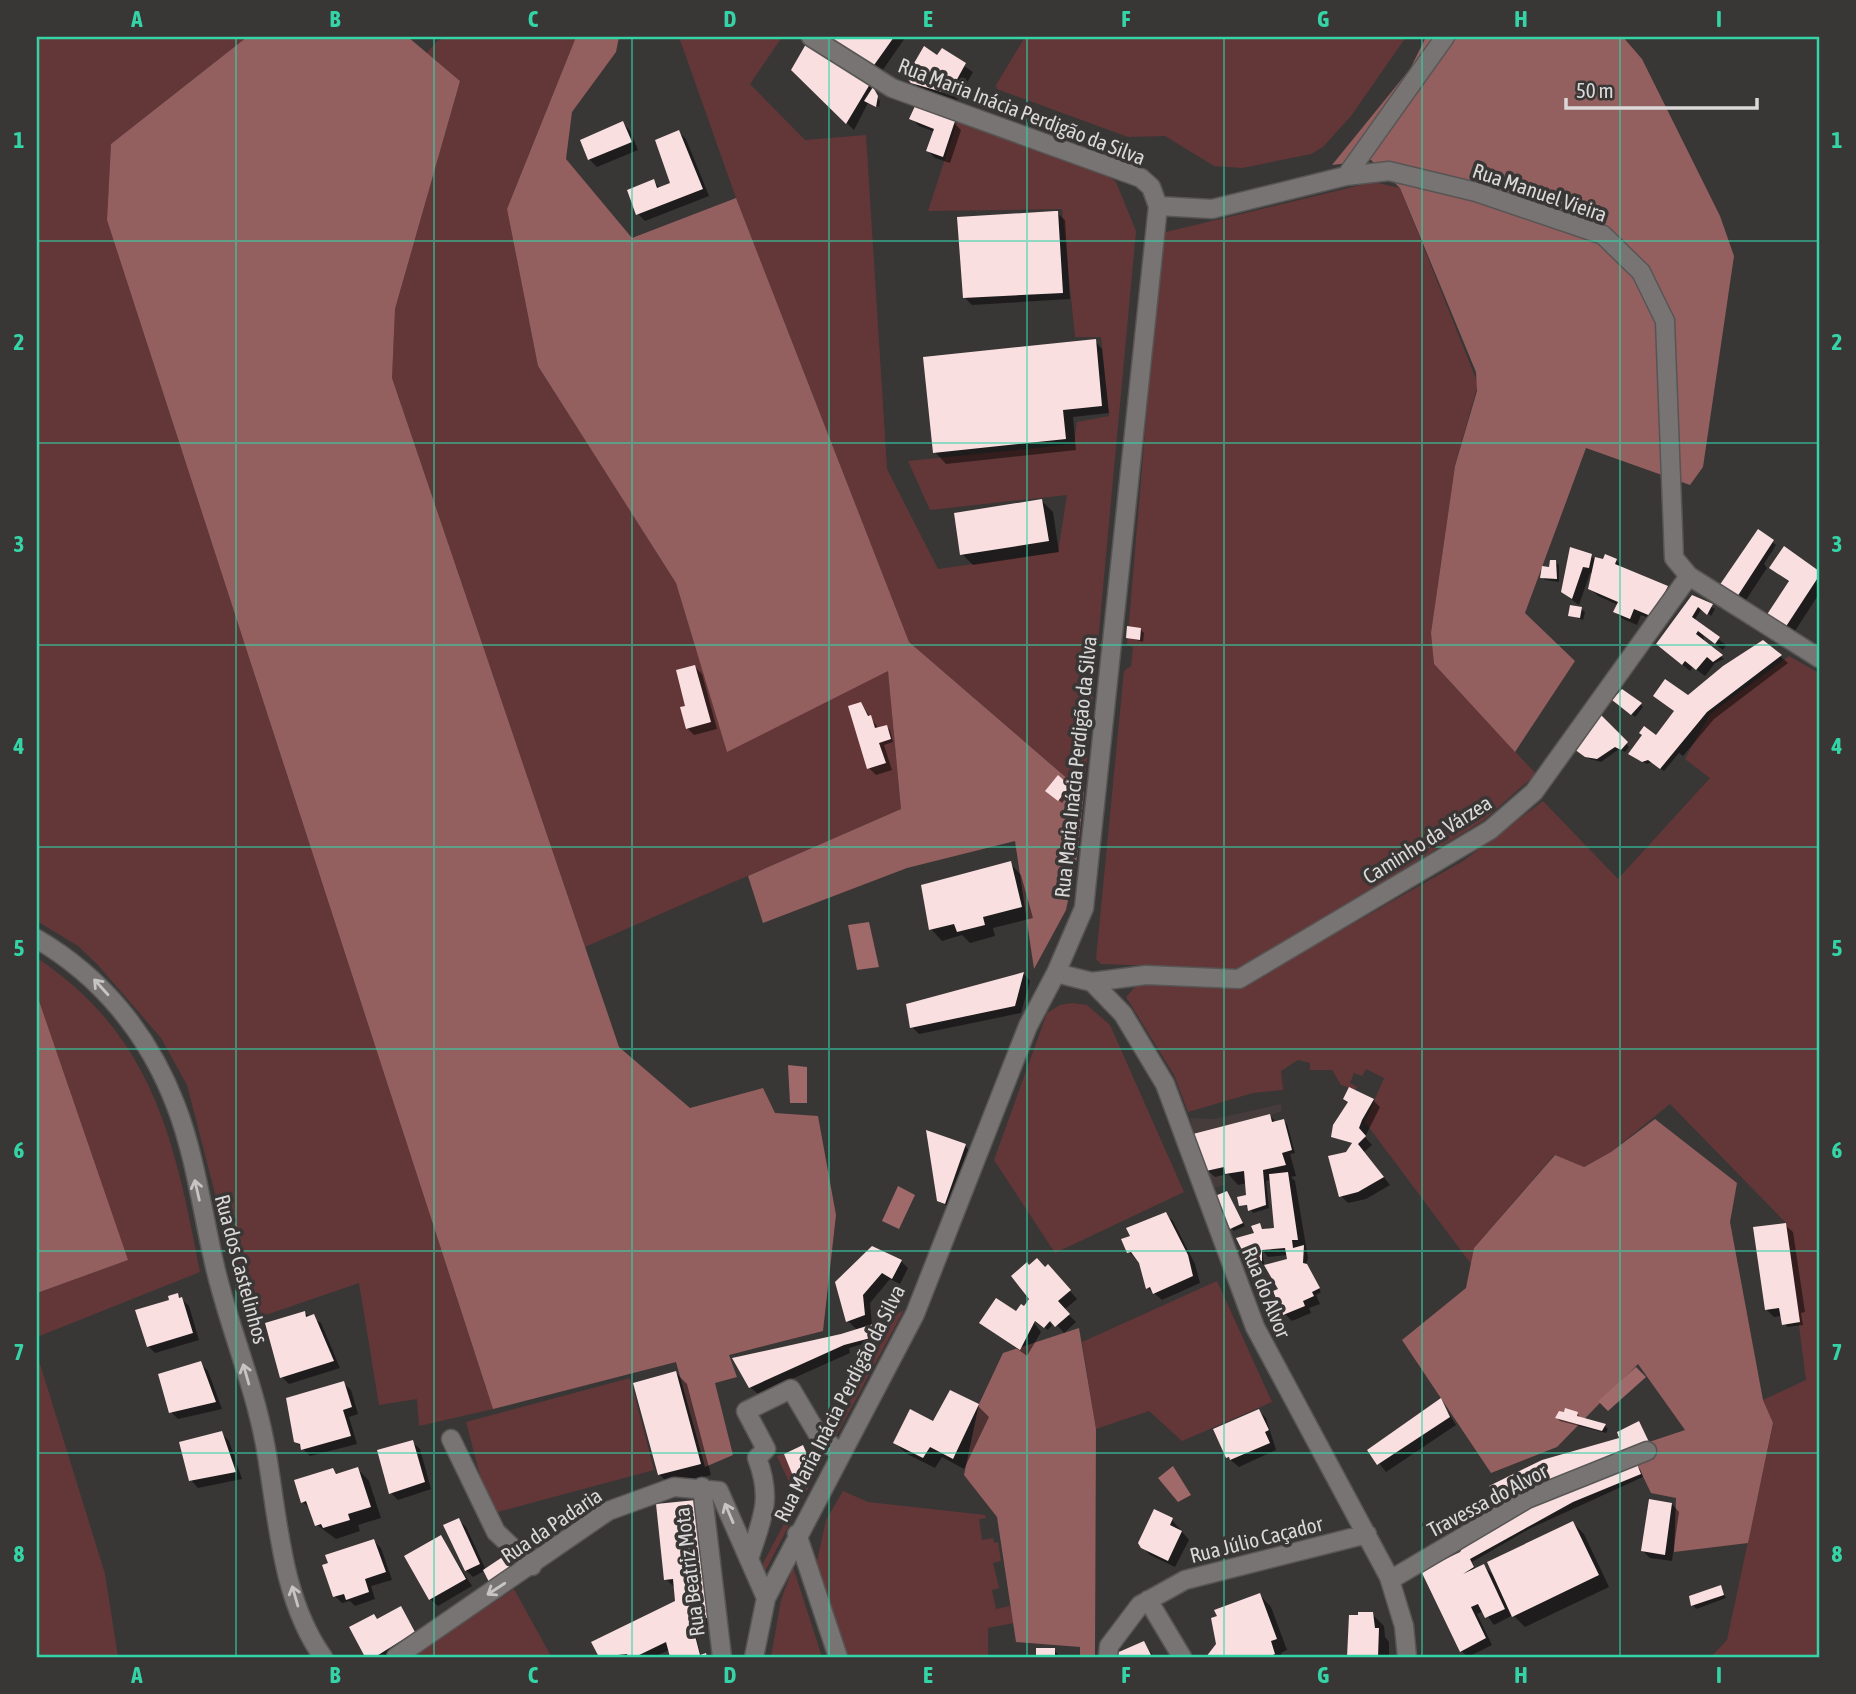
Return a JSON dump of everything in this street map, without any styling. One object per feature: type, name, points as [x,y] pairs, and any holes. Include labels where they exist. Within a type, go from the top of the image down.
[{"type":"street","name":"Rua Maria Inácia Perdigão da Silva","points":[[754,1657],[766,1598],[840,1452],[915,1314],[1028,1026],[1056,973],[1084,908],[1158,206],[1151,187],[1141,178],[892,88],[811,37]]},
{"type":"street","points":[[1346,176],[1445,37]]},
{"type":"street","name":"Rua Manuel Vieira","points":[[1158,206],[1212,209],[1346,176],[1390,172],[1525,207],[1603,235],[1641,272],[1665,321],[1674,558],[1689,576]]},
{"type":"street","points":[[1689,576],[1819,658]]},
{"type":"street","name":"Caminho da Várzea","points":[[1091,982],[1146,975],[1240,979],[1490,831],[1534,792],[1689,576]]},
{"type":"street","name":"Rua dos Castelinhos","points":[[37,939],[69,958],[117,1005],[139,1034],[177,1107],[216,1273],[265,1442],[283,1555],[299,1612],[323,1657]]},
{"type":"street","points":[[1056,973],[1091,982]]},
{"type":"street","name":"Rua do Alvor","points":[[1091,982],[1123,1014],[1165,1084],[1255,1327],[1271,1362],[1390,1580],[1404,1626],[1407,1657]]},
{"type":"street","points":[[749,1559],[767,1500],[764,1477],[757,1458],[766,1450],[746,1411],[791,1389],[817,1433],[840,1452]]},
{"type":"street","points":[[451,1439],[496,1532],[532,1566]]},
{"type":"street","name":"Travessa do Alvor","points":[[1390,1580],[1527,1499],[1647,1451]]},
{"type":"street","name":"Rua da Padaria","points":[[396,1657],[532,1566],[608,1511],[674,1487],[702,1487]]},
{"type":"street","points":[[702,1487],[719,1491],[766,1598]]},
{"type":"street","name":"Rua Beatriz Mota","points":[[702,1487],[721,1654]]},
{"type":"street","points":[[797,1534],[838,1657]]},
{"type":"street","name":"Rua Júlio Caçador","points":[[1108,1657],[1109,1646],[1140,1605],[1185,1580],[1367,1534]]},
{"type":"street","points":[[1148,1601],[1182,1657]]},
{"type":"shaded area","points":[[37,37],[247,37],[111,144],[107,220],[493,1409],[419,1426],[417,1399],[379,1405],[359,1283],[248,1321],[187,1085],[161,1038],[98,965],[78,946],[37,921]]},
{"type":"shaded area","points":[[247,37],[408,37],[460,81],[395,309],[392,378],[619,1047],[690,1108],[763,1088],[775,1113],[818,1116],[836,1215],[823,1331],[729,1355],[737,1377],[715,1383],[733,1455],[705,1467],[676,1362],[493,1409],[107,220],[111,144]]},
{"type":"shaded area","points":[[447,37],[576,37],[507,209],[538,366],[676,583],[727,751],[888,670],[901,809],[585,947],[392,378],[395,309],[460,81],[427,53],[437,41]]},
{"type":"shaded area","points":[[576,37],[619,37],[616,52],[572,112],[566,159],[632,238],[736,198],[909,642],[1084,793],[1077,857],[1066,910],[1034,969],[1015,841],[907,868],[763,923],[748,876],[901,809],[888,671],[727,752],[676,583],[538,366],[507,209]]},
{"type":"shaded area","points":[[679,37],[782,37],[750,84],[805,140],[866,135],[887,469],[938,569],[1058,552],[1067,495],[930,510],[908,461],[1074,444],[1077,422],[1109,416],[1101,337],[1075,337],[1062,209],[928,211],[957,122],[1108,176],[1116,182],[1136,231],[1084,793],[909,642],[736,198]]},
{"type":"shaded area","points":[[1025,37],[1406,37],[1351,116],[1323,147],[1311,154],[1242,168],[1214,166],[1165,136],[1128,137],[997,89],[996,85]]},
{"type":"shaded area","points":[[1426,37],[1623,37],[1642,59],[1720,216],[1734,256],[1703,467],[1690,485],[1586,448],[1525,613],[1575,661],[1515,752],[1434,664],[1431,633],[1455,466],[1477,391],[1476,372],[1400,188],[1371,160],[1332,165],[1410,69]]},
{"type":"shaded area","points":[[1373,182],[1400,188],[1478,384],[1455,466],[1431,633],[1434,664],[1536,774],[1483,821],[1238,969],[1101,964],[1096,959],[1124,671],[1131,666],[1133,647],[1127,645],[1162,233]]},
{"type":"shaded area","points":[[1789,656],[1819,673],[1819,1657],[1711,1657],[1727,1640],[1773,1424],[1763,1400],[1806,1380],[1786,1223],[1670,1104],[1611,1152],[1583,1167],[1554,1155],[1474,1248],[1471,1264],[1365,1122],[1384,1078],[1366,1069],[1362,1076],[1354,1073],[1350,1083],[1357,1087],[1355,1090],[1341,1085],[1332,1070],[1310,1070],[1310,1063],[1298,1060],[1281,1071],[1283,1090],[1253,1093],[1188,1112],[1174,1075],[1126,997],[1135,987],[1143,985],[1234,989],[1243,986],[1463,861],[1543,801],[1618,879],[1710,778],[1685,759],[1710,714]]},
{"type":"shaded area","points":[[869,922],[879,967],[857,970],[848,925]]},
{"type":"shaded area","points":[[37,958],[77,989],[108,1022],[133,1057],[153,1096],[168,1136],[191,1224],[200,1272],[37,1337],[37,1293],[127,1260],[37,995]]},
{"type":"shaded area","points":[[37,995],[128,1260],[37,1293]]},
{"type":"shaded area","points":[[1060,1005],[1087,1005],[1110,1025],[1184,1192],[1055,1253],[994,1160],[1047,1013]]},
{"type":"shaded area","points":[[788,1065],[807,1067],[807,1103],[790,1103]]},
{"type":"shaded area","points":[[1281,1104],[1282,1111],[1270,1115],[1273,1122],[1284,1119],[1292,1150],[1283,1153],[1286,1165],[1224,1174],[1225,1185],[1212,1188],[1190,1118],[1215,1119]]},
{"type":"shaded area","points":[[1655,1119],[1737,1183],[1730,1222],[1763,1400],[1773,1423],[1748,1543],[1674,1552],[1676,1498],[1651,1493],[1637,1464],[1649,1442],[1685,1430],[1638,1364],[1557,1447],[1491,1473],[1402,1340],[1466,1288],[1474,1248],[1555,1155],[1584,1167],[1611,1152]]},
{"type":"shaded area","points":[[898,1186],[915,1195],[899,1229],[882,1221]]},
{"type":"shaded area","points":[[1217,1281],[1272,1402],[1182,1441],[1149,1411],[1096,1429],[1082,1342]]},
{"type":"shaded area","points":[[904,1310],[835,1438],[833,1433],[883,1340],[880,1331],[885,1329],[883,1321]]},
{"type":"shaded area","points":[[1079,1328],[1096,1429],[1095,1657],[1080,1657],[1080,1647],[1016,1642],[997,1517],[964,1475],[979,1404],[1003,1353]]},
{"type":"shaded area","points":[[37,1354],[105,1574],[118,1657],[37,1657]]},
{"type":"shaded area","points":[[1636,1367],[1646,1377],[1608,1411],[1598,1401]]},
{"type":"shaded area","points":[[630,1378],[654,1470],[490,1514],[466,1422]]},
{"type":"shaded area","points":[[823,1450],[828,1450],[762,1577],[759,1571],[797,1499],[777,1456],[784,1454],[793,1475],[814,1467]]},
{"type":"shaded area","points":[[1173,1466],[1191,1495],[1178,1502],[1158,1478]]},
{"type":"shaded area","points":[[843,1491],[868,1502],[985,1515],[986,1518],[979,1519],[982,1540],[993,1538],[994,1543],[998,1542],[1001,1561],[993,1563],[999,1588],[992,1590],[996,1609],[1010,1606],[1014,1623],[988,1628],[988,1657],[848,1657],[816,1566],[826,1520]]},
{"type":"shaded area","points":[[793,1567],[822,1657],[771,1657],[781,1600]]},
{"type":"shaded area","points":[[514,1589],[551,1656],[412,1657]]},
{"type":"building","points":[[825,37],[894,37],[872,68]]},
{"type":"building","points":[[806,44],[870,84],[846,124],[791,70]]},
{"type":"building","points":[[924,46],[937,55],[942,48],[966,63],[949,94],[911,83],[906,77]]},
{"type":"building","points":[[873,87],[878,96],[876,107],[864,101]]},
{"type":"building","points":[[915,106],[955,121],[943,157],[926,151],[934,129],[909,119]]},
{"type":"building","points":[[623,121],[632,142],[588,160],[580,140]]},
{"type":"building","points":[[679,130],[703,189],[636,215],[627,190],[654,179],[657,188],[670,183],[655,140]]},
{"type":"building","points":[[1058,211],[1063,293],[963,298],[957,217]]},
{"type":"building","points":[[1096,339],[1102,406],[1063,410],[1066,439],[933,453],[923,357]]},
{"type":"building","points":[[1042,499],[1049,541],[960,555],[954,513]]},
{"type":"building","points":[[1758,529],[1774,540],[1737,597],[1719,586]]},
{"type":"building","points":[[1784,546],[1819,571],[1819,576],[1785,628],[1766,616],[1789,581],[1769,568]]},
{"type":"building","points":[[1570,547],[1592,554],[1589,568],[1583,567],[1572,599],[1561,592]]},
{"type":"building","points":[[1605,554],[1617,559],[1615,564],[1668,586],[1653,617],[1634,609],[1630,619],[1613,612],[1618,602],[1588,589],[1595,557],[1603,559]]},
{"type":"building","points":[[1550,560],[1556,560],[1557,579],[1540,578],[1542,566],[1549,567]]},
{"type":"building","points":[[1692,595],[1713,604],[1707,615],[1698,607],[1692,617],[1720,637],[1715,644],[1698,631],[1696,634],[1723,655],[1713,662],[1707,657],[1696,670],[1685,661],[1682,665],[1656,644]]},
{"type":"building","points":[[1570,605],[1582,607],[1580,618],[1568,616]]},
{"type":"building","points":[[1127,626],[1141,628],[1140,640],[1126,638]]},
{"type":"building","points":[[1763,640],[1782,655],[1707,712],[1660,769],[1648,760],[1642,762],[1628,754],[1642,735],[1639,733],[1644,726],[1656,735],[1674,711],[1653,696],[1665,679],[1688,695],[1723,666]]},
{"type":"building","points":[[695,665],[711,722],[686,729],[680,707],[685,706],[676,670]]},
{"type":"building","points":[[1622,689],[1642,703],[1631,715],[1612,700]]},
{"type":"building","points":[[861,702],[868,716],[871,715],[875,728],[887,725],[891,739],[879,743],[886,763],[867,769],[848,706]]},
{"type":"building","points":[[1600,714],[1628,742],[1621,750],[1615,747],[1597,759],[1585,757],[1574,749]]},
{"type":"building","points":[[1058,775],[1070,786],[1058,801],[1045,791]]},
{"type":"building","points":[[1011,861],[1022,907],[983,917],[985,925],[957,932],[954,924],[929,930],[921,885]]},
{"type":"building","points":[[1024,972],[1015,1006],[910,1028],[906,1004]]},
{"type":"building","points":[[1349,1087],[1374,1099],[1359,1128],[1366,1136],[1358,1144],[1384,1177],[1358,1192],[1339,1197],[1328,1156],[1346,1152],[1352,1143],[1331,1137],[1333,1125],[1348,1102],[1343,1099]]},
{"type":"building","points":[[1270,1114],[1272,1122],[1284,1119],[1292,1150],[1282,1153],[1286,1165],[1263,1170],[1266,1205],[1248,1211],[1247,1205],[1239,1206],[1237,1197],[1246,1195],[1244,1171],[1225,1174],[1224,1167],[1206,1171],[1193,1134]]},
{"type":"building","points":[[926,1130],[966,1144],[945,1204],[937,1201]]},
{"type":"building","points":[[1288,1172],[1298,1240],[1292,1240],[1293,1248],[1304,1245],[1303,1263],[1307,1264],[1320,1288],[1312,1292],[1314,1296],[1303,1301],[1305,1306],[1283,1315],[1273,1291],[1278,1289],[1264,1265],[1287,1259],[1285,1248],[1262,1250],[1262,1261],[1249,1264],[1236,1238],[1254,1233],[1251,1226],[1260,1223],[1262,1229],[1274,1228],[1269,1174]]},
{"type":"building","points":[[1227,1191],[1243,1223],[1230,1229],[1215,1196]]},
{"type":"building","points":[[1166,1212],[1188,1255],[1193,1276],[1153,1294],[1150,1287],[1146,1289],[1139,1263],[1131,1252],[1127,1253],[1121,1239],[1130,1236],[1126,1228]]},
{"type":"building","points":[[1786,1223],[1800,1322],[1782,1325],[1779,1308],[1765,1310],[1753,1227]]},
{"type":"building","points":[[872,1246],[902,1260],[892,1279],[882,1273],[863,1295],[865,1315],[846,1322],[835,1282]]},
{"type":"building","points":[[1037,1258],[1045,1267],[1048,1264],[1071,1290],[1058,1301],[1070,1314],[1055,1327],[1050,1321],[1044,1328],[1035,1321],[1020,1350],[979,1323],[996,1298],[1016,1311],[1021,1304],[1024,1306],[1029,1299],[1011,1276],[1027,1262],[1029,1265]]},
{"type":"building","points":[[178,1293],[179,1298],[182,1297],[193,1333],[147,1347],[135,1310],[169,1300],[168,1296]]},
{"type":"building","points":[[305,1311],[306,1317],[314,1314],[334,1361],[280,1378],[265,1323]]},
{"type":"building","points":[[883,1321],[885,1329],[880,1331],[882,1335],[844,1345],[749,1388],[732,1358],[841,1334]]},
{"type":"building","points":[[201,1361],[216,1402],[169,1413],[158,1374]]},
{"type":"building","points":[[676,1371],[701,1464],[658,1475],[633,1383]]},
{"type":"building","points":[[344,1381],[352,1407],[343,1410],[351,1436],[301,1450],[300,1444],[294,1442],[286,1398]]},
{"type":"building","points":[[950,1390],[979,1404],[953,1459],[930,1447],[923,1458],[893,1443],[910,1409],[933,1421]]},
{"type":"building","points":[[1441,1398],[1450,1417],[1377,1465],[1367,1450]]},
{"type":"building","points":[[1565,1408],[1578,1412],[1577,1416],[1606,1424],[1602,1431],[1555,1418],[1559,1411],[1564,1412]]},
{"type":"building","points":[[1259,1409],[1269,1430],[1265,1432],[1270,1443],[1230,1460],[1229,1457],[1226,1458],[1213,1429]]},
{"type":"building","points":[[1639,1421],[1649,1442],[1622,1457],[1501,1509],[1489,1486],[1542,1460],[1619,1438],[1617,1432]]},
{"type":"building","points":[[222,1431],[236,1472],[189,1481],[179,1442]]},
{"type":"building","points":[[413,1440],[425,1482],[389,1494],[377,1450]]},
{"type":"building","points":[[803,1445],[812,1466],[793,1476],[784,1454]]},
{"type":"building","points":[[1637,1464],[1641,1474],[1573,1502],[1470,1559],[1474,1567],[1463,1574],[1484,1564],[1505,1609],[1485,1618],[1478,1604],[1471,1607],[1486,1638],[1460,1652],[1421,1571],[1460,1552],[1467,1541],[1546,1496]]},
{"type":"building","points":[[358,1467],[371,1507],[348,1514],[350,1520],[323,1528],[321,1524],[315,1526],[306,1501],[301,1503],[294,1480],[333,1468],[336,1474]]},
{"type":"building","points":[[596,1492],[599,1502],[586,1508],[582,1495]]},
{"type":"building","points":[[1649,1499],[1672,1503],[1665,1555],[1641,1551]]},
{"type":"building","points":[[696,1500],[714,1617],[691,1620],[700,1655],[706,1653],[707,1657],[670,1657],[666,1642],[635,1657],[628,1657],[627,1654],[599,1657],[591,1642],[675,1601],[673,1579],[664,1580],[656,1504]]},
{"type":"building","points":[[1154,1509],[1173,1518],[1170,1525],[1182,1531],[1168,1561],[1141,1548],[1138,1543]]},
{"type":"building","points":[[459,1518],[480,1564],[465,1571],[443,1525]]},
{"type":"building","points":[[1573,1521],[1599,1575],[1512,1617],[1487,1562]]},
{"type":"building","points":[[441,1535],[466,1579],[429,1600],[404,1556]]},
{"type":"building","points":[[374,1539],[386,1572],[365,1579],[369,1592],[346,1600],[344,1594],[333,1597],[322,1565],[328,1563],[325,1555]]},
{"type":"building","points":[[504,1556],[512,1569],[490,1584],[483,1570]]},
{"type":"building","points":[[1721,1585],[1724,1595],[1691,1606],[1689,1596]]},
{"type":"building","points":[[1260,1593],[1277,1639],[1271,1641],[1275,1654],[1269,1657],[1206,1657],[1216,1644],[1211,1618],[1217,1616],[1214,1610]]},
{"type":"building","points":[[401,1606],[415,1632],[375,1657],[365,1657],[349,1627],[374,1614],[377,1619]]},
{"type":"building","points":[[1358,1612],[1373,1612],[1375,1628],[1379,1628],[1378,1657],[1347,1657],[1349,1615],[1358,1615]]},
{"type":"building","points":[[1144,1641],[1152,1657],[1112,1655]]},
{"type":"building","points":[[1036,1648],[1055,1648],[1055,1657],[1036,1657]]}]
